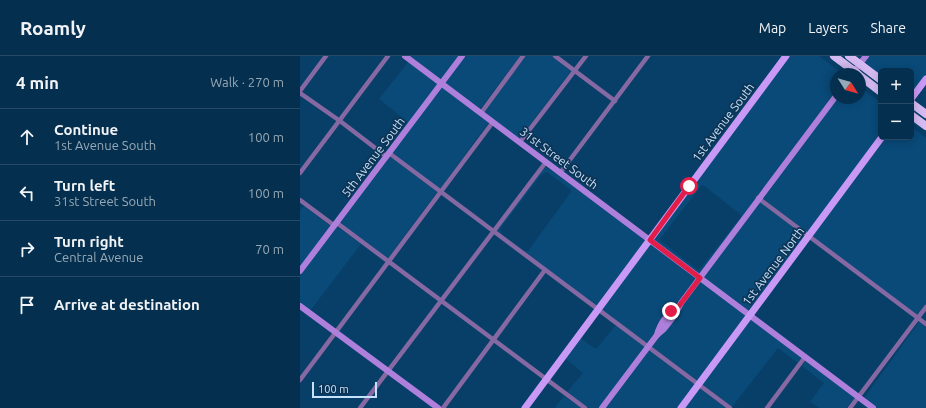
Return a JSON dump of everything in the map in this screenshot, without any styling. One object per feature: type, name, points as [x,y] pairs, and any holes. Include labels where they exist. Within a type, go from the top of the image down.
[{"type":"highway","points":[[834,56],[849,68]]},
{"type":"highway","points":[[849,56],[878,78]]},
{"type":"highway","points":[[866,81],[878,90]]},
{"type":"highway","points":[[912,104],[926,114]]},
{"type":"highway","points":[[914,117],[926,126]]},
{"type":"main road","name":"1st Avenue South","points":[[546,379],[786,56]]},
{"type":"main road","points":[[914,95],[926,79]]},
{"type":"main road","name":"1st Avenue North","points":[[681,408],[880,140]]},
{"type":"main road","points":[[525,408],[546,379]]},
{"type":"street","points":[[326,56],[300,92],[440,192],[730,408]]},
{"type":"street","points":[[300,173],[388,56]]},
{"type":"street","name":"31st Street South","points":[[405,56],[873,408]]},
{"type":"street","name":"5th Avenue South","points":[[300,271],[462,56]]},
{"type":"street","points":[[481,113],[523,56]]},
{"type":"street","points":[[555,56],[615,101]]},
{"type":"street","points":[[520,142],[586,56]]},
{"type":"street","points":[[560,173],[648,56]]},
{"type":"street","points":[[858,68],[866,56]]},
{"type":"street","points":[[602,408],[657,335],[664,330],[675,316],[679,306],[758,198],[830,104]]},
{"type":"street","points":[[300,380],[493,122]]},
{"type":"street","points":[[360,408],[546,162]]},
{"type":"street","points":[[758,198],[926,324]]},
{"type":"street","points":[[300,200],[388,262],[585,408]]},
{"type":"street","points":[[443,408],[545,270]]},
{"type":"street","points":[[300,306],[438,408]]},
{"type":"street","points":[[850,408],[926,307]]},
{"type":"street","points":[[767,408],[805,357]]},
{"type":"shaded area","points":[[409,56],[459,56],[441,80]]},
{"type":"shaded area","points":[[465,56],[520,56],[480,109],[445,83]]},
{"type":"shaded area","points":[[526,56],[551,56],[571,71],[519,139],[484,112]]},
{"type":"shaded area","points":[[789,56],[819,56],[835,68],[830,68],[830,99],[699,274],[653,240]],"holes":[[[703,185],[740,214],[741,217],[698,270],[660,239]]]},
{"type":"shaded area","points":[[869,56],[926,56],[926,75],[914,91],[914,68],[878,68],[878,75],[863,64]]},
{"type":"shaded area","points":[[409,61],[438,83],[385,153],[408,122],[379,99]]},
{"type":"shaded area","points":[[442,86],[489,122],[440,189],[392,153]]},
{"type":"shaded area","points":[[866,92],[878,101],[878,139],[808,233],[762,198],[832,104],[866,104]]},
{"type":"shaded area","points":[[914,128],[926,138],[926,303],[917,315],[812,236],[884,140],[914,140]]},
{"type":"shaded area","points":[[390,157],[437,192],[388,258],[340,223]]},
{"type":"shaded area","points":[[545,167],[559,175],[647,240],[597,307],[496,230]],"holes":[[[546,172],[571,190],[571,192],[528,251],[525,251],[502,234],[500,229],[540,176]]]},
{"type":"shaded area","points":[[759,201],[805,236],[748,311],[703,277]]},
{"type":"shaded area","points":[[304,206],[331,227],[300,267],[300,210]]},
{"type":"shaded area","points":[[337,227],[361,244],[310,311],[300,303],[300,275]]},
{"type":"shaded area","points":[[651,243],[696,278],[677,304],[669,310],[657,324],[655,334],[647,344],[601,310]]},
{"type":"shaded area","points":[[700,281],[746,316],[698,381],[651,347],[677,317],[681,307]]},
{"type":"shaded area","points":[[750,319],[802,357],[798,363],[778,348],[732,407],[702,384]]},
{"type":"shaded area","points":[[919,322],[926,327],[926,408],[877,408],[864,398]]},
{"type":"shaded area","points":[[616,325],[645,347],[599,408],[589,408],[567,392],[583,373],[565,358],[580,338],[596,349]]},
{"type":"shaded area","points":[[649,350],[695,385],[677,408],[606,408]]},
{"type":"shaded area","points":[[806,360],[855,397],[847,408],[820,408],[810,402],[824,383],[802,366]]},
{"type":"shaded area","points":[[699,388],[726,408],[684,408]]},
{"type":"shaded area","points":[[564,396],[581,408],[555,408]]},
{"type":"route","points":[[671,311],[679,306],[700,278],[650,240],[689,186]]}]
